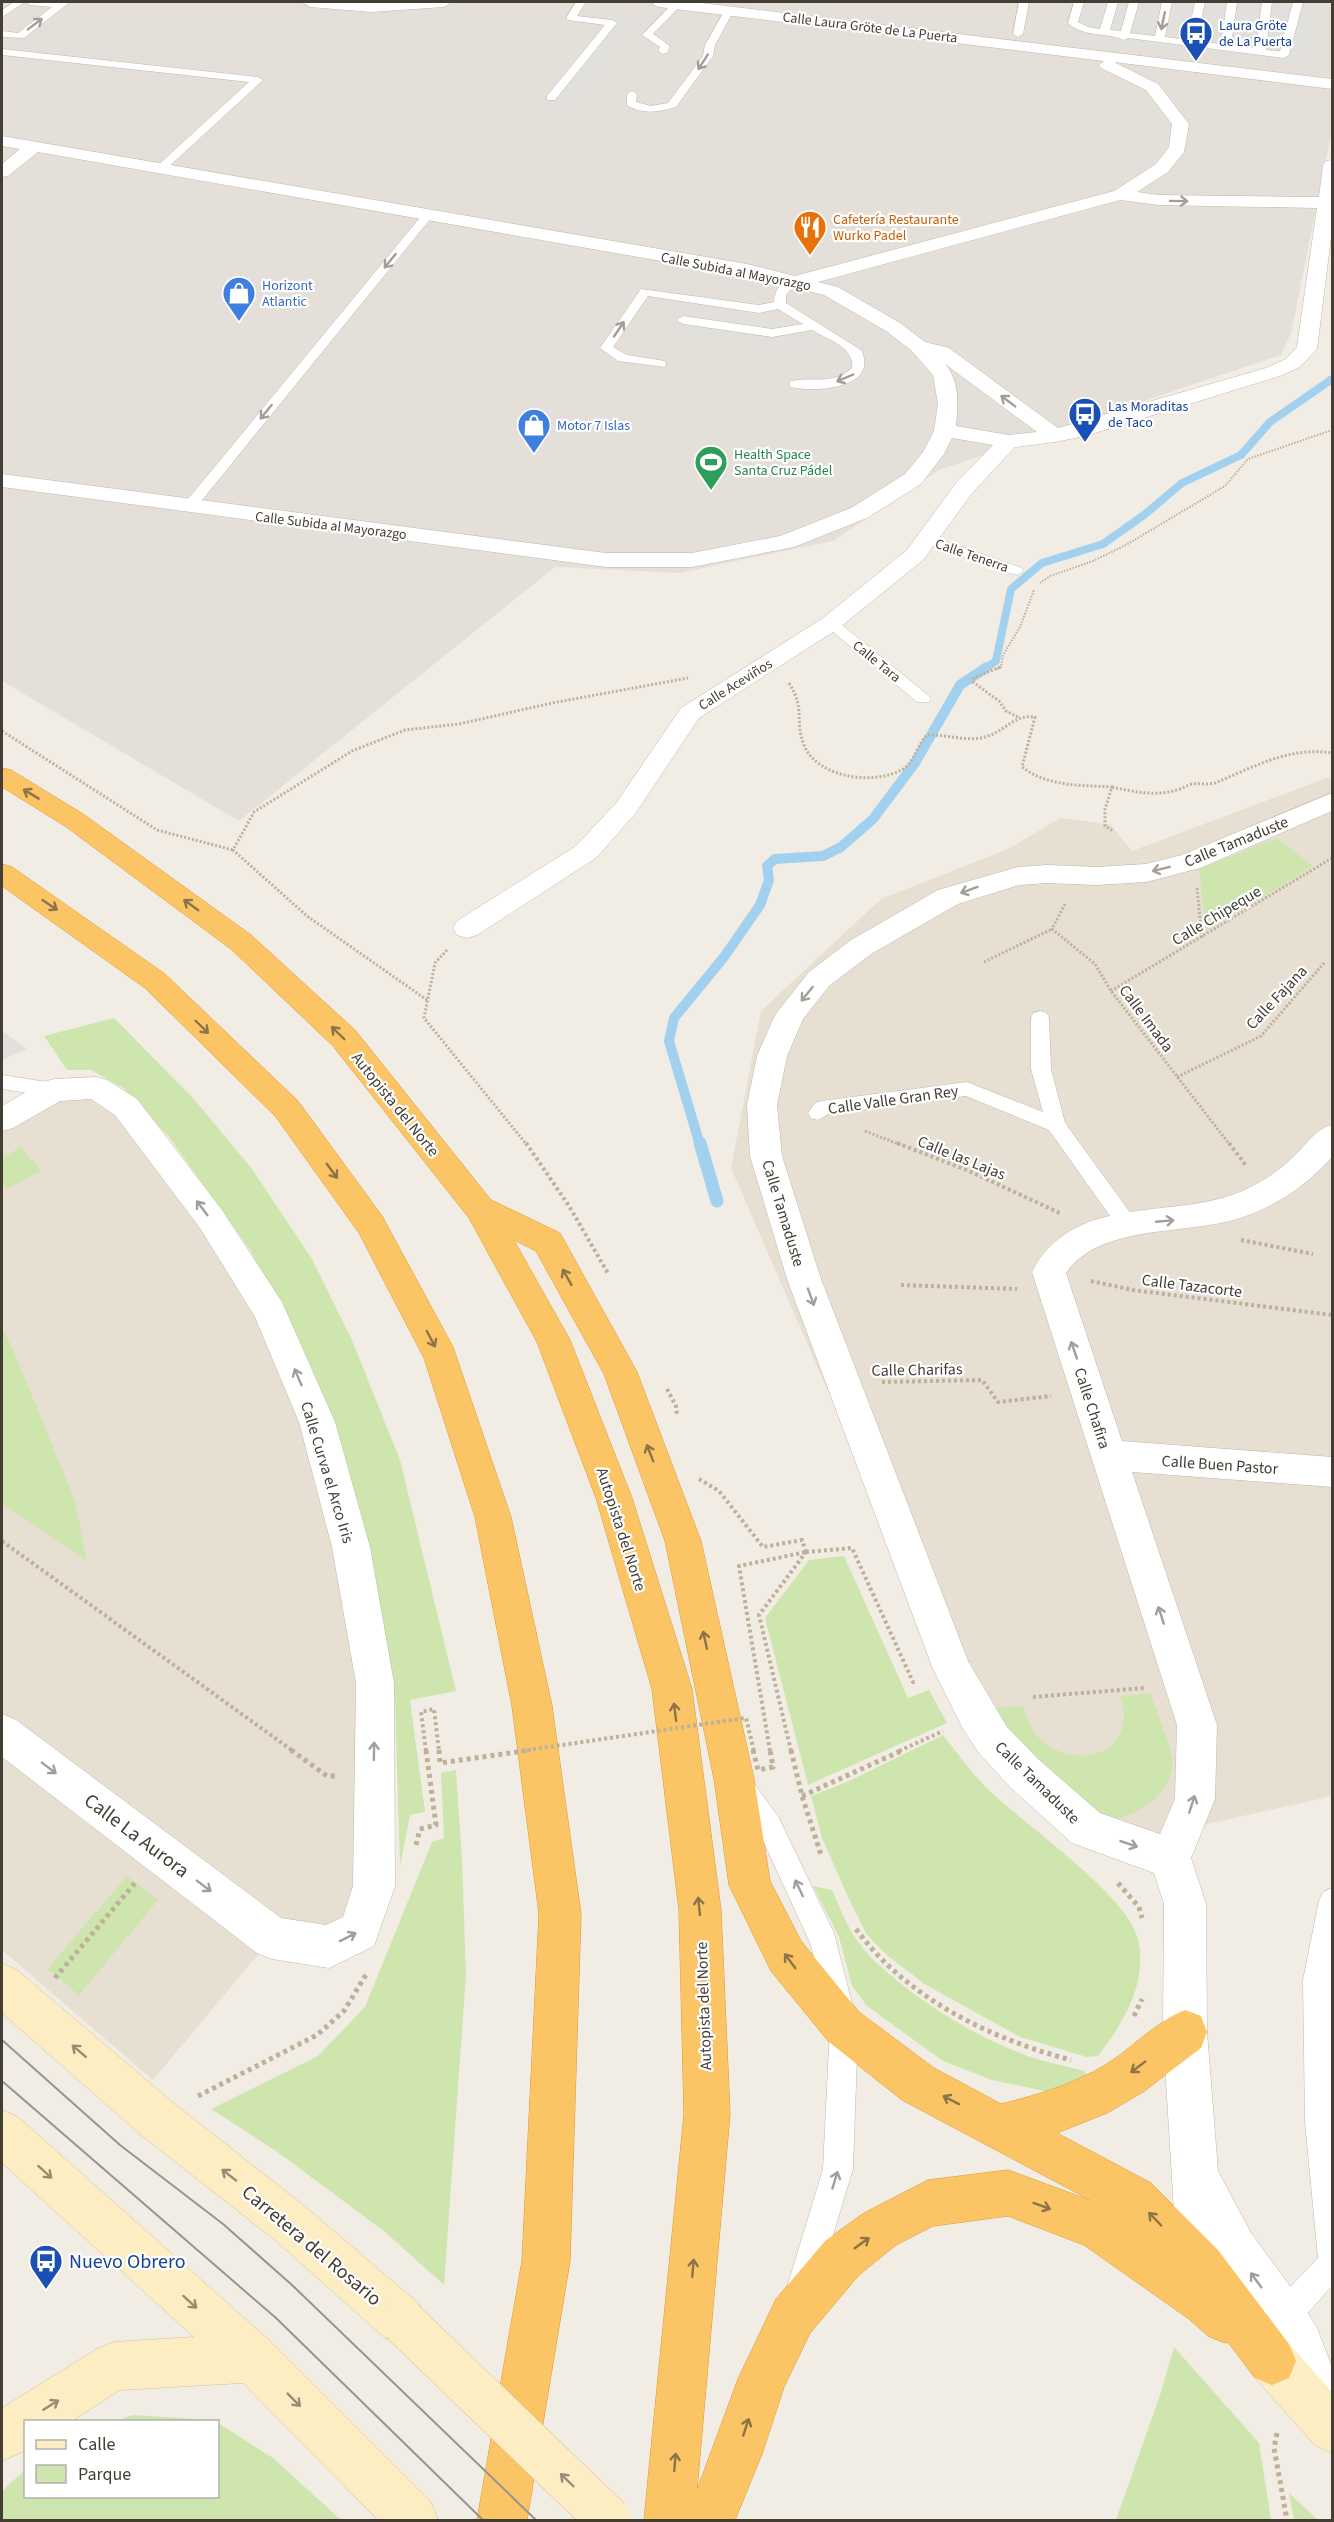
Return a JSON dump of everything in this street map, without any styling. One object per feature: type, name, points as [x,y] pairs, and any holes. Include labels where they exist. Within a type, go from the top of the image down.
[{"type":"highway","name":"Autopista del Norte","points":[[2,776],[74,820],[241,942],[344,1038],[480,1209],[553,1340],[614,1498],[672,1689],[700,1910],[707,2114],[669,2520]]},
{"type":"highway","points":[[2,873],[155,981],[287,1109],[371,1226],[441,1357],[493,1517],[532,1706],[560,1914],[546,2261],[502,2520]]},
{"type":"highway","points":[[480,1209],[548,1242],[620,1372],[683,1541],[734,1779],[750,1885],[786,1956],[844,2027],[918,2084],[1002,2126],[1135,2199],[1203,2284],[1282,2352]]},
{"type":"highway","points":[[1002,2126],[1030,2120],[1079,2102],[1118,2082],[1185,2032]]},
{"type":"highway","points":[[710,2520],[737,2454],[762,2379],[793,2316],[842,2258],[880,2229],[928,2203],[1008,2193],[1099,2227],[1203,2284]]},
{"type":"main road","name":"Carretera del Rosario","points":[[16,1997],[156,2118],[291,2224],[402,2321],[609,2520]]},
{"type":"main road","points":[[2,2133],[253,2358],[413,2520]]},
{"type":"main road","points":[[1282,2352],[1331,2426]]},
{"type":"main road","points":[[28,2420],[114,2366],[253,2358]]},
{"type":"main road","points":[[2,2436],[24,2422]]},
{"type":"street","points":[[310,2],[371,7],[444,2]]},
{"type":"street","name":"Calle Laura Gröte de La Puerta","points":[[659,2],[1332,84]]},
{"type":"street","name":"Calle Laura Gröte de La Puerta","points":[[795,281],[1120,195],[1162,168],[1178,148],[1181,124],[1152,87],[1080,53]]},
{"type":"street","name":"Calle Subida al Mayorazgo","points":[[2,141],[747,270],[831,291],[893,327],[918,346],[943,374],[948,404],[945,431],[933,454],[914,479],[859,513],[786,542],[692,560],[606,560],[2,481]]},
{"type":"street","points":[[2,172],[34,147]]},
{"type":"street","points":[[945,431],[1009,441],[1055,436],[1273,372],[1302,356],[1307,349],[1332,165]]},
{"type":"street","points":[[1120,195],[1159,200],[1327,203]]},
{"type":"street","points":[[918,346],[942,352],[1055,436]]},
{"type":"street","name":"Calle Aceviños","points":[[467,928],[586,852],[626,808],[690,713],[831,623],[915,555],[965,487],[1009,441]]},
{"type":"street","name":"Calle Tamaduste","points":[[1170,1858],[1088,1829],[1024,1773],[993,1740],[976,1716],[952,1669],[804,1279],[766,1156],[762,1105],[772,1056],[790,1015],[819,979],[861,947],[948,897],[1018,876],[1047,874],[1097,876],[1146,873],[1190,862],[1332,801]]},
{"type":"street","name":"Calle Curva el Arco Iris","points":[[2,1120],[54,1090],[96,1088],[126,1107],[211,1219],[270,1312],[317,1422],[351,1546],[375,1683],[374,1886],[358,1931],[329,1947],[272,1938]]},
{"type":"street","points":[[1052,1281],[1055,1258],[1063,1250],[1093,1234],[1127,1224],[1179,1219],[1234,1208],[1284,1184],[1305,1167],[1332,1136]]},
{"type":"street","name":"Calle Chafira","points":[[1052,1281],[1197,1725],[1195,1799],[1170,1858]]},
{"type":"street","name":"Calle Buen Pastor","points":[[1108,1455],[1332,1472]]},
{"type":"street","name":"Calle La Aurora","points":[[2,1733],[272,1938]]},
{"type":"street","points":[[1170,1858],[1185,1904],[1185,2032],[1203,2284]]},
{"type":"street","points":[[1195,2176],[1234,2250],[1282,2352],[1300,2345],[1331,2426]]},
{"type":"lane","points":[[2,14],[20,2]]},
{"type":"lane","points":[[30,2],[63,3]]},
{"type":"lane","points":[[551,98],[612,23],[571,18],[581,2]]},
{"type":"lane","points":[[1018,34],[1024,2]]},
{"type":"lane","points":[[1079,2],[1073,23],[1081,29],[1124,37],[1284,55],[1298,2]]},
{"type":"lane","points":[[1104,34],[1113,2]]},
{"type":"lane","points":[[1124,37],[1134,2]]},
{"type":"lane","points":[[1159,41],[1167,2]]},
{"type":"lane","points":[[1191,45],[1200,2]]},
{"type":"lane","points":[[1225,49],[1232,2]]},
{"type":"lane","points":[[1260,53],[1267,2]]},
{"type":"lane","points":[[2,34],[20,36],[63,3]]},
{"type":"lane","points":[[663,51],[665,46],[647,36],[677,4]]},
{"type":"lane","points":[[632,94],[631,104],[634,106],[652,109],[672,105],[708,56],[710,45],[729,10]]},
{"type":"lane","points":[[2,52],[258,80],[160,169]]},
{"type":"lane","points":[[189,507],[427,216]]},
{"type":"lane","points":[[780,305],[780,295],[795,281]]},
{"type":"lane","points":[[660,364],[623,358],[606,348],[645,292],[759,309],[780,305],[855,350],[860,360],[854,375],[831,384],[796,384]]},
{"type":"lane","points":[[683,320],[772,333],[812,326]]},
{"type":"lane","name":"Calle Tenerra","points":[[927,539],[1017,570]]},
{"type":"lane","name":"Calle Tara","points":[[831,623],[923,699]]},
{"type":"lane","points":[[1040,1018],[1041,1069],[1056,1125],[1127,1224]]},
{"type":"lane","points":[[2,1082],[54,1090]]},
{"type":"lane","name":"Calle Valle Gran Rey","points":[[818,1113],[822,1108],[967,1089],[1056,1125]]},
{"type":"lane","points":[[1332,1901],[1317,1980],[1319,2122],[1332,2255]]},
{"type":"lane","points":[[793,2316],[838,2169],[844,2027]]},
{"type":"lane","points":[[1282,2352],[1332,2265]]},
{"type":"path","points":[[1018,717],[1006,711],[999,701],[973,682],[974,678],[1001,666],[1006,649],[1019,628],[1024,609],[1035,589],[1034,585],[1093,561],[1148,532],[1225,486],[1248,459],[1332,430]]},
{"type":"path","points":[[767,664],[787,680],[796,696],[800,710],[797,727],[810,758],[831,772],[867,777],[890,774],[902,769],[910,762],[922,739],[927,735],[941,734],[965,738],[990,736],[1018,717],[1029,715],[1035,717],[1036,723],[1023,755],[1022,766],[1029,774],[1064,783],[1112,787],[1151,795],[1182,789],[1189,784],[1214,783],[1221,778],[1251,769],[1256,764],[1278,756],[1320,751],[1332,753]]},
{"type":"path","points":[[233,850],[254,812],[352,751],[405,730],[459,724],[552,703],[699,676]]},
{"type":"path","points":[[2,732],[157,830],[233,850],[307,916],[427,1000]]},
{"type":"path","points":[[1112,787],[1105,809],[1105,826],[1113,831]]},
{"type":"path","name":"Calle Chipeque","points":[[1111,990],[1203,939],[1332,858]]},
{"type":"path","points":[[1190,862],[1196,869],[1203,939]]},
{"type":"path","points":[[984,962],[1052,929],[1075,887],[1098,888],[1097,876]]},
{"type":"path","points":[[467,928],[435,963],[424,1018],[507,1116],[587,1231],[613,1282]]},
{"type":"path","name":"Calle Imada","points":[[1052,929],[1095,964],[1111,990],[1267,1194]]},
{"type":"path","name":"Calle Fajana","points":[[1177,1077],[1261,1036],[1325,962]]},
{"type":"path","name":"Calle las Lajas","points":[[818,1113],[969,1171],[1060,1213],[1093,1234]]},
{"type":"path","name":"Calle Tazacorte","points":[[901,1285],[1052,1281],[1332,1315]]},
{"type":"path","name":"Calle Charifas","points":[[842,1383],[982,1380],[998,1402],[1088,1392]]},
{"type":"path","points":[[666,1386],[676,1406]]},
{"type":"path","points":[[692,1475],[719,1491],[763,1547],[802,1540],[806,1552]]},
{"type":"path","points":[[2,1541],[327,1776],[374,1778]]},
{"type":"path","points":[[415,1848],[420,1829],[436,1826],[421,1712],[434,1709],[440,1763],[746,1718],[758,1770],[773,1767],[739,1566],[806,1552],[852,1548],[914,1682],[952,1669]]},
{"type":"path","points":[[806,1552],[759,1615],[801,1796],[824,1862]]},
{"type":"path","points":[[1033,1697],[1184,1684]]},
{"type":"path","points":[[801,1796],[976,1716]]},
{"type":"path","points":[[16,1997],[160,1852]]},
{"type":"path","points":[[1115,1880],[1139,1907],[1144,1925]]},
{"type":"path","points":[[853,1922],[858,1932],[881,1960],[949,2009],[1014,2043],[1076,2062]]},
{"type":"path","points":[[156,2118],[317,2035],[344,2011],[371,1963]]},
{"type":"path","points":[[1130,2024],[1144,1994]]},
{"type":"path","points":[[1282,2352],[1274,2448],[1287,2520]]},
{"type":"shaded area","points":[[2,2],[1332,2],[1332,130],[1291,333],[1281,355],[939,470],[833,541],[679,573],[555,567],[239,821],[2,681]]},
{"type":"shaded area","points":[[1074,2],[1324,2],[1308,64],[1062,40]]},
{"type":"shaded area","points":[[592,13],[640,18],[574,105],[541,101],[601,26],[585,24]]},
{"type":"shaded area","points":[[684,308],[780,320],[816,344],[812,351],[668,332]]},
{"type":"shaded area","points":[[1332,776],[1332,1796],[1091,1850],[989,1762],[731,1168],[761,1011],[881,899],[1010,848],[1060,818],[1110,824],[1132,851]]},
{"type":"shaded area","points":[[2,1031],[27,1049],[2,1060]]},
{"type":"shaded area","points":[[96,1088],[270,1312],[375,1683],[359,1931],[272,1938],[153,2080],[2,1950],[2,1120],[25,1105]]},
{"type":"green space","points":[[1277,838],[1313,866],[1206,931],[1199,869]]},
{"type":"green space","points":[[114,1018],[193,1098],[252,1169],[312,1259],[352,1340],[400,1460],[456,1691],[410,1700],[425,1812],[410,1815],[400,1867],[395,1698],[382,1621],[290,1324],[250,1250],[169,1137],[123,1088],[91,1070],[67,1070],[44,1036]]},
{"type":"green space","points":[[21,1147],[41,1171],[7,1189],[2,1182],[2,1158]]},
{"type":"green space","points":[[2,1330],[12,1347],[75,1501],[87,1561],[2,1504]]},
{"type":"green space","points":[[844,1556],[908,1698],[929,1690],[947,1723],[808,1785],[765,1618],[809,1560]]},
{"type":"green space","points":[[1150,1693],[1170,1750],[1171,1772],[1166,1785],[1157,1797],[1145,1807],[1116,1818],[1101,1819],[1081,1810],[1026,1750],[994,1708],[1023,1706],[1032,1729],[1044,1743],[1071,1755],[1085,1756],[1099,1753],[1110,1746],[1119,1735],[1124,1719],[1120,1696]]},
{"type":"green space","points":[[943,1735],[984,1785],[1096,1882],[1116,1902],[1130,1922],[1138,1939],[1140,1955],[1137,1986],[1125,2016],[1098,2056],[1087,2057],[1020,2037],[926,1985],[888,1956],[867,1935],[848,1897],[822,1838],[811,1796],[847,1782]]},
{"type":"green space","points":[[456,1770],[466,1975],[444,2285],[385,2232],[276,2151],[211,2109],[318,2056],[365,2007],[432,1842],[444,1838],[441,1773]]},
{"type":"green space","points":[[127,1876],[158,1900],[79,1995],[47,1969]]},
{"type":"green space","points":[[813,1886],[832,1890],[847,1924],[859,1943],[890,1975],[910,1991],[954,2020],[998,2044],[1034,2058],[1084,2071],[1092,2083],[1045,2091],[992,2080],[943,2061],[867,2006],[852,1986],[839,1937]]},
{"type":"green space","points":[[1174,2347],[1259,2443],[1271,2520],[1116,2520],[1161,2392]]},
{"type":"green space","points":[[132,2415],[212,2420],[120,2420]]},
{"type":"green space","points":[[219,2424],[273,2458],[341,2520],[2,2520],[2,2491],[24,2471],[24,2498],[219,2498]]},
{"type":"green space","points":[[1289,2493],[1318,2520],[1294,2520]]},
{"type":"waterway","points":[[700,1145],[669,1041],[674,1018],[724,957],[760,905],[769,880],[767,866],[775,859],[823,856],[841,847],[873,819],[915,763],[960,685],[996,661],[1011,589],[1042,563],[1103,544],[1144,515],[1182,483],[1241,455],[1270,422],[1332,379]]},
{"type":"waterway","points":[[700,1143],[717,1201]]},
{"type":"tram line","points":[[2,2040],[120,2145],[223,2224],[292,2285],[536,2520]]},
{"type":"tram line","points":[[2,2081],[276,2318],[483,2520]]},
{"type":"place","name":"Laura Gröte de La Puerta","points":[[1196,62]]},
{"type":"place","name":"Cafetería Restaurante Wurko Padel","points":[[810,256]]},
{"type":"place","name":"Horizont Atlantic","points":[[239,322]]},
{"type":"place","name":"Las Moraditas de Taco","points":[[1085,443]]},
{"type":"place","name":"Motor 7 Islas","points":[[534,454]]},
{"type":"place","name":"Health Space Santa Cruz Pádel","points":[[711,491]]},
{"type":"place","name":"Nuevo Obrero","points":[[46,2290]]}]
